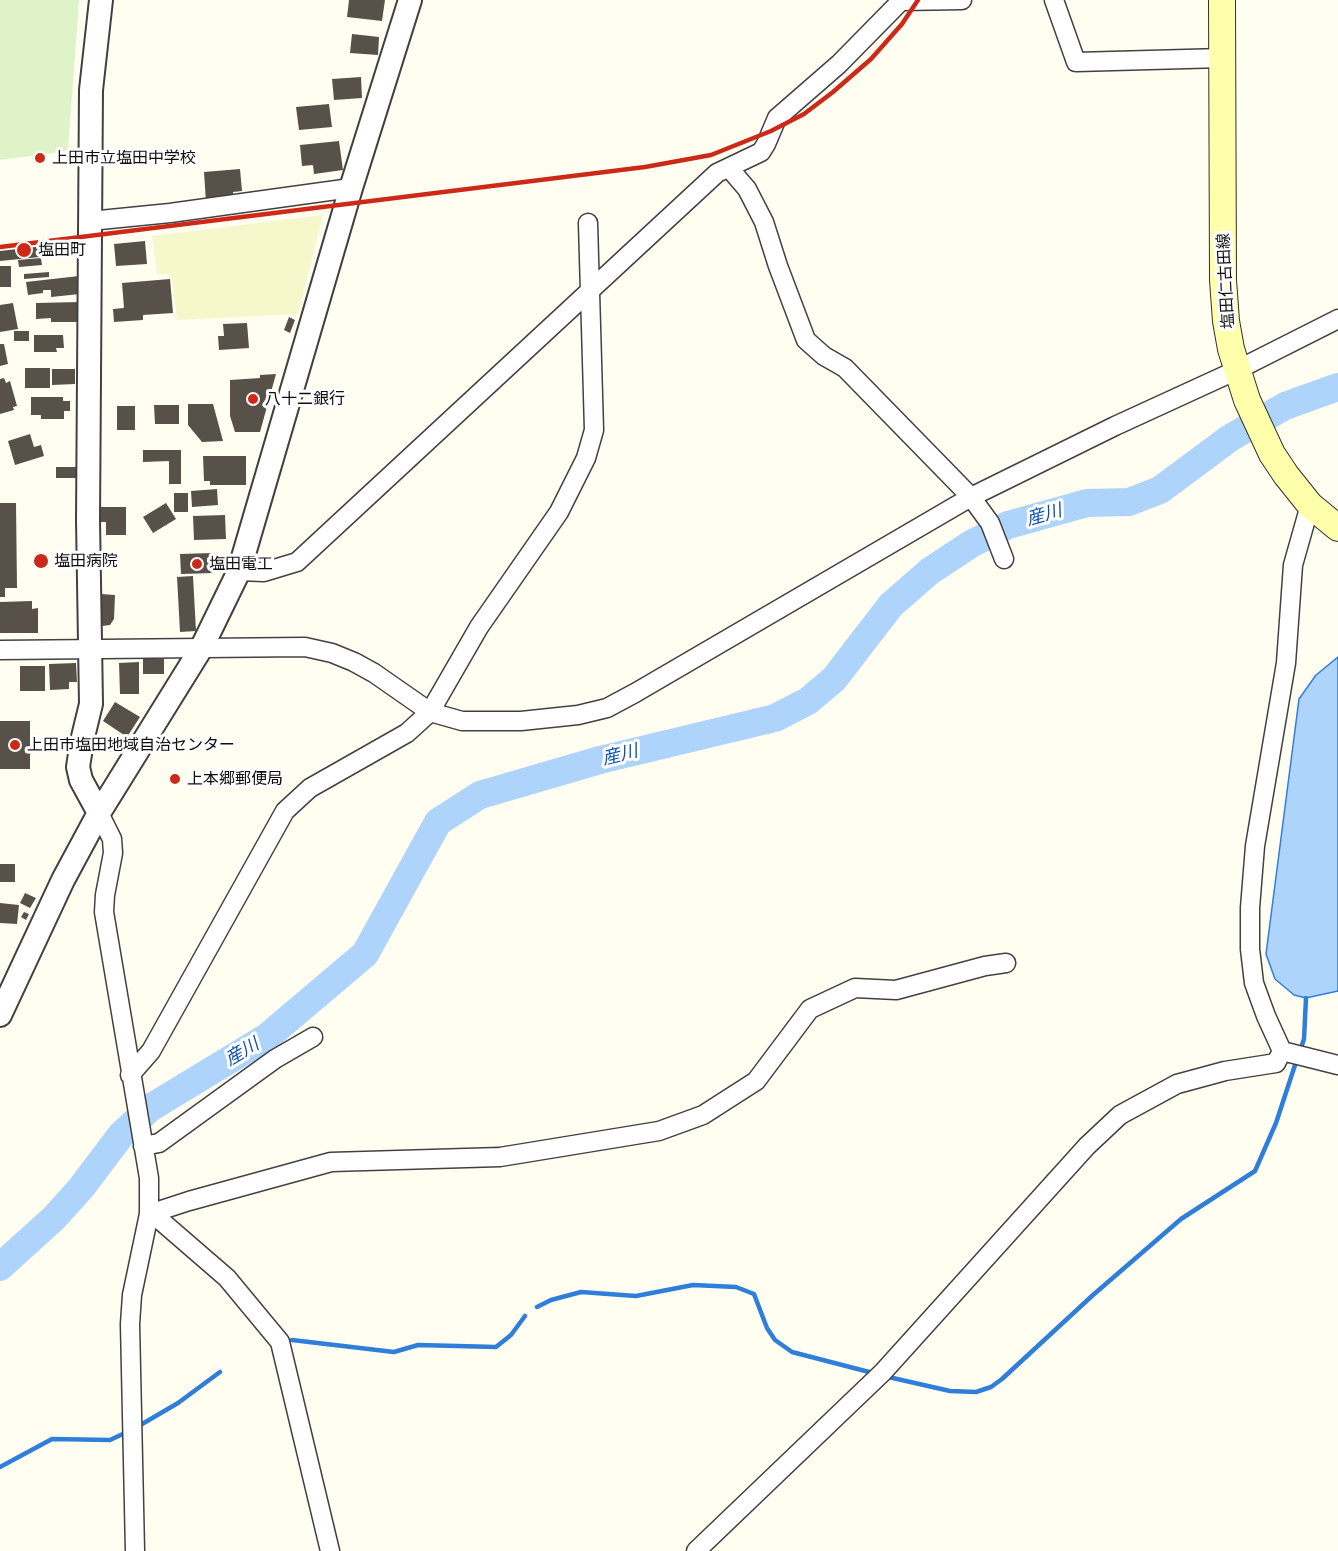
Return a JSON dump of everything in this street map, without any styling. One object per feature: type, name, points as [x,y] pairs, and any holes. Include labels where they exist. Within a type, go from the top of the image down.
[{"type":"main road","name":"塩田仁古田線","points":[[1222,0],[1223,280],[1226,321],[1237,370],[1247,400],[1272,454],[1311,505],[1327,521],[1338,528]]},
{"type":"street","points":[[101,0],[91,90],[91,704],[78,767],[81,780],[112,839],[113,853],[104,912],[149,1178],[151,1214],[132,1294],[130,1324],[135,1551]]},
{"type":"street","points":[[0,1015],[63,880],[99,813],[202,647],[239,571],[351,188],[410,0]]},
{"type":"street","points":[[239,571],[264,572],[297,562],[717,173],[761,152],[777,118],[839,64],[901,1],[962,0]]},
{"type":"street","points":[[1054,0],[1076,62],[1222,58]]},
{"type":"street","points":[[729,168],[747,189],[764,222],[806,340],[824,356],[845,368],[971,498],[990,523],[1004,559]]},
{"type":"street","points":[[90,221],[170,213],[351,188]]},
{"type":"street","points":[[132,1081],[285,811],[310,788],[406,733],[429,712],[479,627],[560,512],[586,458],[594,430],[588,223]]},
{"type":"street","points":[[0,650],[305,647],[332,653],[374,673],[429,712],[462,721],[521,721],[578,716],[607,708],[971,498],[1115,426],[1338,320]]},
{"type":"street","points":[[1282,1051],[1254,983],[1250,949],[1250,908],[1255,846],[1286,663],[1293,565],[1311,505]]},
{"type":"street","points":[[151,1214],[189,1201],[331,1162],[500,1157],[659,1131],[703,1114],[756,1081],[810,1009],[855,988],[896,990],[985,966],[1006,963]]},
{"type":"street","points":[[143,1144],[159,1143],[275,1059],[313,1037]]},
{"type":"street","points":[[1282,1051],[1338,1065]]},
{"type":"street","points":[[696,1551],[883,1372],[1087,1146],[1120,1115],[1177,1084],[1226,1071],[1276,1063],[1282,1051]]},
{"type":"street","points":[[151,1214],[228,1278],[280,1342],[330,1551]]},
{"type":"green space","points":[[0,0],[79,0],[68,151],[0,160]]},
{"type":"green space","points":[[323,215],[298,314],[177,320],[171,274],[157,274],[152,236]]},
{"type":"water","points":[[1338,657],[1338,991],[1306,998],[1294,995],[1275,979],[1266,954],[1299,699],[1316,675]]},
{"type":"building","points":[[349,0],[385,0],[382,21],[347,17]]},
{"type":"building","points":[[352,34],[379,37],[378,55],[350,53]]},
{"type":"building","points":[[361,77],[362,98],[334,100],[332,79]]},
{"type":"building","points":[[329,104],[332,127],[299,130],[296,107]]},
{"type":"building","points":[[339,141],[343,170],[314,174],[313,165],[302,166],[300,145]]},
{"type":"building","points":[[240,169],[242,191],[233,192],[234,200],[206,202],[204,172]]},
{"type":"building","points":[[145,241],[147,264],[116,266],[114,244]]},
{"type":"building","points":[[62,244],[62,248],[39,251],[40,257],[0,261],[0,251]]},
{"type":"building","points":[[41,258],[42,265],[19,267],[18,260]]},
{"type":"building","points":[[0,266],[11,266],[11,287],[0,287]]},
{"type":"building","points":[[49,272],[49,277],[24,279],[24,274]]},
{"type":"building","points":[[79,276],[80,294],[51,297],[51,290],[43,290],[43,293],[28,295],[26,282]]},
{"type":"building","points":[[170,279],[173,313],[143,315],[143,320],[114,322],[113,309],[124,308],[122,283]]},
{"type":"building","points":[[80,302],[80,322],[51,322],[51,318],[36,319],[36,303]]},
{"type":"building","points":[[13,303],[18,329],[0,332],[0,305]]},
{"type":"building","points":[[289,317],[295,320],[290,333],[284,330]]},
{"type":"building","points":[[247,323],[249,348],[219,350],[218,336],[224,336],[223,324]]},
{"type":"building","points":[[14,331],[29,331],[29,341],[14,341]]},
{"type":"building","points":[[34,335],[63,335],[64,348],[56,348],[57,352],[34,352]]},
{"type":"building","points":[[0,344],[4,344],[8,364],[0,366]]},
{"type":"building","points":[[25,368],[50,368],[50,388],[25,388]]},
{"type":"building","points":[[52,369],[75,369],[75,384],[52,385]]},
{"type":"building","points":[[276,374],[260,432],[235,432],[230,416],[230,380],[260,378],[260,375]]},
{"type":"building","points":[[4,378],[6,383],[10,381],[17,406],[13,407],[14,410],[0,414],[0,379]]},
{"type":"building","points":[[31,397],[63,397],[63,401],[70,401],[70,411],[64,411],[64,419],[41,419],[41,415],[31,415]]},
{"type":"building","points":[[188,404],[213,404],[223,441],[202,442],[188,425]]},
{"type":"building","points":[[154,405],[179,405],[179,424],[155,424]]},
{"type":"building","points":[[117,406],[135,406],[135,430],[117,430]]},
{"type":"building","points":[[30,434],[34,447],[41,445],[44,456],[15,465],[8,441]]},
{"type":"building","points":[[143,450],[181,450],[181,484],[169,484],[169,461],[143,462]]},
{"type":"building","points":[[203,456],[246,456],[246,485],[210,485],[210,481],[204,481]]},
{"type":"building","points":[[56,467],[76,467],[76,478],[56,478]]},
{"type":"building","points":[[217,489],[218,505],[192,507],[191,491]]},
{"type":"building","points":[[174,493],[188,493],[188,512],[174,512]]},
{"type":"building","points":[[0,503],[16,503],[17,588],[5,588],[5,597],[0,597]]},
{"type":"building","points":[[166,503],[176,519],[153,533],[143,517]]},
{"type":"building","points":[[100,507],[126,507],[126,535],[106,535],[106,522],[100,522]]},
{"type":"building","points":[[225,515],[226,539],[194,540],[193,516]]},
{"type":"building","name":"塩田電工","points":[[212,553],[213,573],[181,574],[180,554]]},
{"type":"building","points":[[193,576],[196,631],[180,632],[177,577]]},
{"type":"building","points":[[101,594],[115,595],[114,619],[110,625],[102,626]]},
{"type":"building","points":[[32,601],[32,609],[38,608],[38,633],[0,633],[0,602]]},
{"type":"building","points":[[143,659],[164,659],[164,674],[143,674]]},
{"type":"building","points":[[139,662],[139,694],[120,694],[119,663]]},
{"type":"building","points":[[76,663],[77,682],[69,682],[69,689],[50,690],[49,664]]},
{"type":"building","points":[[20,666],[45,666],[45,691],[20,691]]},
{"type":"building","points":[[115,702],[140,717],[127,737],[103,721]]},
{"type":"building","name":"上田市塩田地域自治センター","points":[[0,721],[30,721],[30,769],[0,769]]},
{"type":"building","points":[[113,738],[114,751],[102,752],[101,739]]},
{"type":"building","points":[[0,864],[15,864],[15,882],[0,882]]},
{"type":"building","points":[[25,893],[36,898],[30,908],[20,903]]},
{"type":"building","points":[[0,903],[19,905],[17,924],[0,923]]},
{"type":"building","points":[[24,912],[29,914],[26,920],[21,917]]},
{"type":"waterway","name":"産川","points":[[0,1267],[54,1218],[81,1188],[121,1135],[150,1108],[267,1037],[365,954],[438,822],[480,795],[600,760],[775,718],[808,701],[834,679],[891,605],[930,571],[971,544],[1008,525],[1087,503],[1129,502],[1160,490],[1230,438],[1285,406],[1338,387]]},
{"type":"waterway","points":[[1300,1051],[1304,1039],[1306,998]]},
{"type":"waterway","points":[[884,1376],[950,1391],[976,1392],[991,1387],[1002,1379],[1093,1295],[1181,1219],[1255,1171],[1276,1123],[1297,1059]]},
{"type":"waterway","points":[[537,1307],[551,1300],[581,1292],[636,1296],[693,1285],[736,1287],[754,1294],[767,1328],[775,1340],[792,1352],[873,1373]]},
{"type":"waterway","points":[[292,1340],[394,1352],[418,1345],[496,1347],[511,1335],[525,1316]]},
{"type":"waterway","points":[[137,1427],[178,1403],[220,1372]]},
{"type":"waterway","points":[[0,1467],[52,1439],[110,1440],[127,1432]]},
{"type":"railway","points":[[0,247],[645,167],[711,155],[771,131],[804,114],[871,59],[902,24],[918,0]]},
{"type":"place","name":"上田市立塩田中学校","points":[[40,158]]},
{"type":"place","name":"塩田町","points":[[24,250]]},
{"type":"place","name":"八十二銀行","points":[[253,399]]},
{"type":"place","name":"塩田病院","points":[[41,561]]},
{"type":"place","name":"塩田電工","points":[[197,564]]},
{"type":"place","name":"上田市塩田地域自治センター","points":[[15,745]]},
{"type":"place","name":"上本郷郵便局","points":[[175,779]]}]
